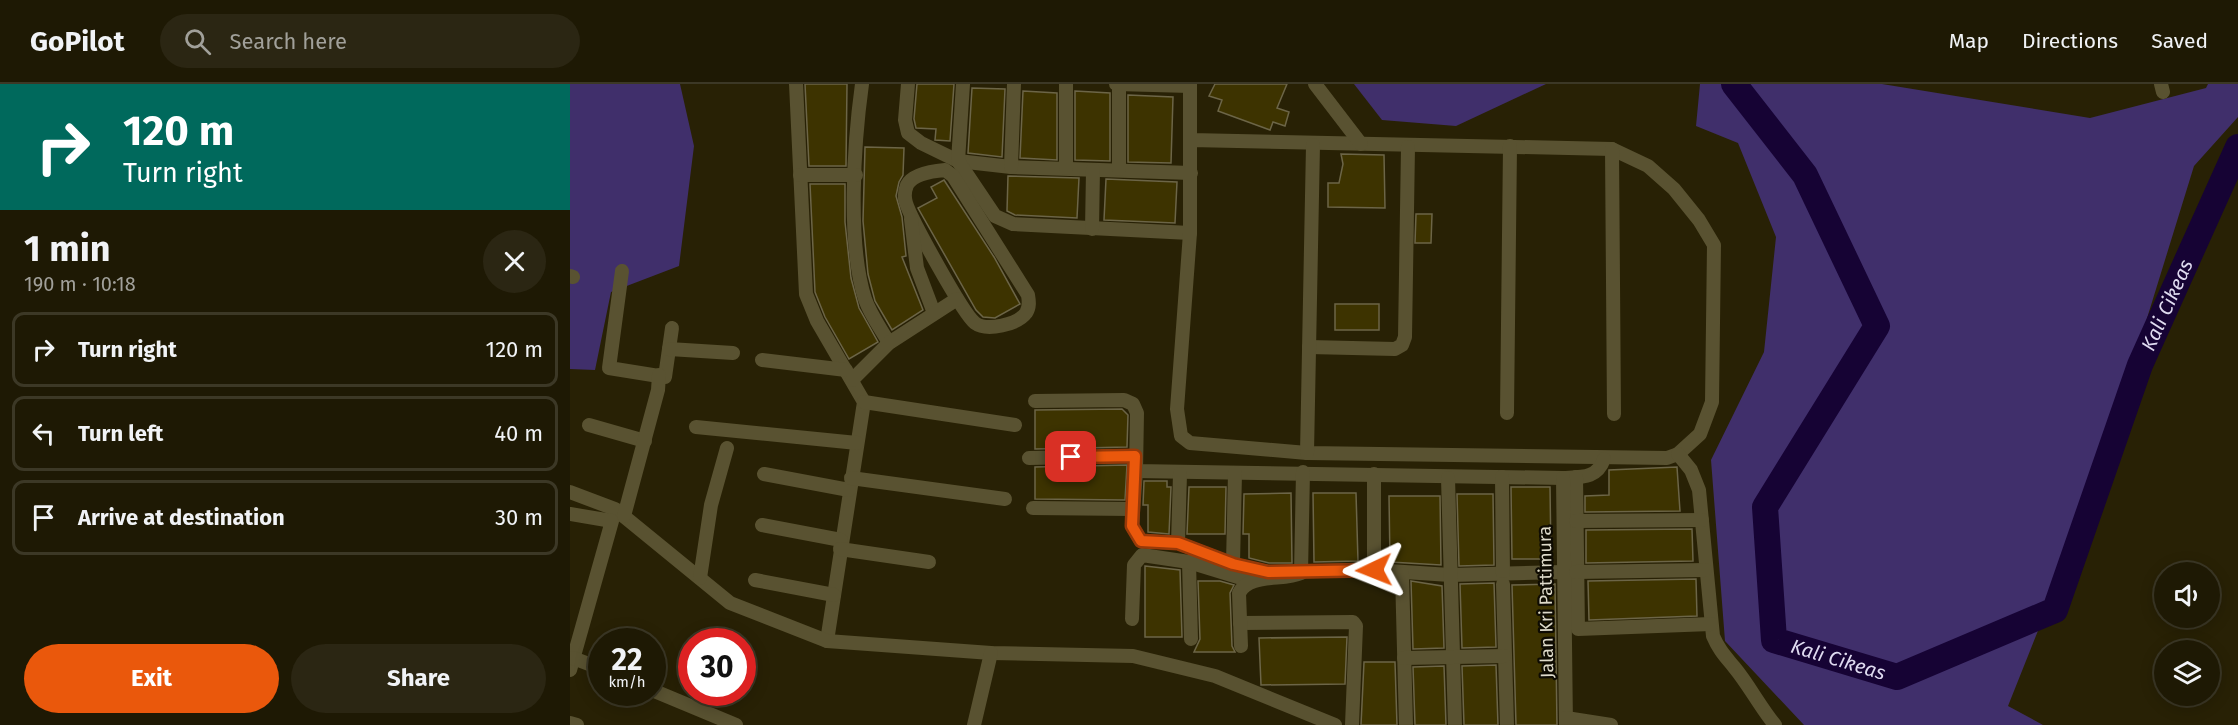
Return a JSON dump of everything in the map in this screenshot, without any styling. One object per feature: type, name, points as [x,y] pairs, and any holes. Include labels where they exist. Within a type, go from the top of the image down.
[{"type":"street","points":[[796,84],[806,294],[817,321],[864,402],[827,640]]},
{"type":"street","points":[[862,84],[856,128],[855,260],[865,301],[889,343]]},
{"type":"street","points":[[908,84],[905,120],[908,133],[958,161],[1011,167],[1191,173]]},
{"type":"street","points":[[963,84],[958,161],[995,216],[1004,222],[1190,233]]},
{"type":"street","points":[[1011,167],[1014,84]]},
{"type":"street","points":[[1066,84],[1066,168]]},
{"type":"street","points":[[1119,169],[1118,84],[1190,85],[1190,233],[1177,410],[1181,436],[1190,443],[1306,453],[1604,459],[1667,458],[1678,454],[1700,434],[1712,402],[1713,245],[1699,220],[1674,189],[1648,166],[1612,149],[1510,146],[1408,147],[1191,140]]},
{"type":"street","points":[[1315,84],[1361,144]]},
{"type":"street","points":[[1306,453],[1313,144]]},
{"type":"street","points":[[1507,413],[1510,146]]},
{"type":"street","points":[[1309,346],[1395,349],[1402,345],[1405,337],[1408,147]]},
{"type":"street","points":[[1612,149],[1614,414]]},
{"type":"street","points":[[1092,229],[1093,170]]},
{"type":"street","points":[[910,211],[957,299],[975,323],[990,327],[1020,319],[1030,303],[1028,295],[949,172],[939,171],[917,176],[908,182],[905,193],[910,211],[917,268],[934,313]]},
{"type":"street","points":[[800,175],[856,175]]},
{"type":"street","points":[[622,271],[609,368],[665,376],[672,328]]},
{"type":"street","points":[[762,360],[849,375],[889,343],[957,299]]},
{"type":"street","points":[[669,349],[733,352]]},
{"type":"street","points":[[624,516],[645,441],[659,375]]},
{"type":"street","points":[[1035,401],[1129,402],[1136,408],[1136,471],[1131,509],[1132,526],[1141,541],[1178,543],[1233,564],[1268,572],[1374,570],[1402,574],[1503,579],[1570,572],[1705,570]]},
{"type":"street","points":[[864,402],[1015,425]]},
{"type":"street","points":[[589,425],[645,441]]},
{"type":"street","points":[[696,427],[857,443]]},
{"type":"street","points":[[700,578],[711,505],[727,448]]},
{"type":"street","points":[[1678,454],[1691,470],[1699,490],[1711,624],[1720,653],[1734,668],[1759,706],[1775,725]]},
{"type":"street","points":[[1029,458],[1135,456]]},
{"type":"street","points":[[1136,471],[1180,474],[1303,472],[1448,478],[1569,478],[1591,475],[1600,469],[1604,459]]},
{"type":"street","points":[[1301,573],[1303,472]]},
{"type":"street","points":[[1233,564],[1235,473]]},
{"type":"street","points":[[764,474],[1005,500]]},
{"type":"street","points":[[1178,543],[1180,474]]},
{"type":"street","points":[[1374,474],[1374,570]]},
{"type":"street","points":[[1502,477],[1507,725]]},
{"type":"street","points":[[1448,478],[1455,725]]},
{"type":"street","points":[[1569,478],[1576,521],[1570,572],[1578,629],[1711,624]]},
{"type":"street","name":"Jalan Kri Pattimura","points":[[1566,722],[1570,572],[1569,478]]},
{"type":"street","points":[[570,492],[615,508],[730,603],[827,640],[991,653],[1133,656],[1215,676],[1335,725]]},
{"type":"street","points":[[1033,508],[1131,509]]},
{"type":"street","points":[[570,514],[612,521],[572,664],[588,667]]},
{"type":"street","points":[[1576,521],[1702,520]]},
{"type":"street","points":[[762,525],[840,545],[929,562]]},
{"type":"street","points":[[1132,619],[1134,565],[1138,557],[1148,555],[1189,562],[1251,581]]},
{"type":"street","points":[[1189,562],[1191,639]]},
{"type":"street","points":[[1241,646],[1239,593],[1245,583],[1292,577],[1301,573]]},
{"type":"street","points":[[1402,574],[1406,725]]},
{"type":"street","points":[[755,580],[834,595]]},
{"type":"street","points":[[1240,623],[1353,622],[1356,626],[1356,645],[1352,725]]},
{"type":"street","points":[[974,725],[991,653]]},
{"type":"street","points":[[1404,658],[1504,656]]},
{"type":"street","points":[[666,695],[722,717],[736,725]]},
{"type":"street","points":[[1566,722],[1611,725]]},
{"type":"street","points":[[570,723],[578,725]]},
{"type":"shaded area","points":[[570,84],[680,84],[694,146],[679,266],[611,292],[595,370],[570,369]]},
{"type":"shaded area","points":[[1354,84],[1546,84],[1456,126],[1382,120]]},
{"type":"shaded area","points":[[1700,84],[1882,84],[2090,118],[2206,88],[2208,84],[2238,84],[2238,117],[2194,166],[2094,490],[2008,706],[2043,725],[1804,725],[1725,641],[1711,460],[1764,352],[1776,237],[1738,143],[1696,126]]},
{"type":"building","points":[[805,84],[847,84],[846,166],[809,166]]},
{"type":"building","points":[[917,84],[954,84],[950,141],[935,140],[936,129],[916,128],[914,119]]},
{"type":"building","points":[[1215,84],[1287,84],[1277,108],[1289,112],[1285,126],[1273,122],[1270,130],[1218,111],[1222,100],[1209,96]]},
{"type":"building","points":[[972,88],[1005,89],[1002,157],[968,153]]},
{"type":"building","points":[[1023,91],[1057,93],[1057,160],[1020,158]]},
{"type":"building","points":[[1075,91],[1110,93],[1110,161],[1075,160]]},
{"type":"building","points":[[1128,95],[1173,97],[1171,163],[1128,162]]},
{"type":"building","points":[[865,147],[904,148],[903,175],[896,196],[902,217],[906,256],[902,257],[923,310],[892,330],[875,301],[868,274],[863,221]]},
{"type":"building","points":[[1341,154],[1384,155],[1385,208],[1328,207],[1328,183],[1339,183],[1343,164]]},
{"type":"building","points":[[1008,176],[1079,178],[1077,218],[1015,215],[1007,211]]},
{"type":"building","points":[[1106,179],[1177,182],[1175,223],[1104,220]]},
{"type":"building","points":[[944,180],[994,257],[1020,304],[995,318],[983,317],[976,310],[918,208],[937,198],[931,187]]},
{"type":"building","points":[[810,184],[845,184],[845,222],[851,278],[859,308],[878,342],[849,359],[825,317],[815,292]]},
{"type":"building","points":[[1416,214],[1432,214],[1431,243],[1415,243]]},
{"type":"building","points":[[1335,304],[1379,304],[1379,330],[1335,330]]},
{"type":"building","points":[[1122,409],[1128,415],[1127,447],[1035,449],[1035,410]]},
{"type":"building","points":[[1127,465],[1125,500],[1035,499],[1035,467]]},
{"type":"building","points":[[1677,467],[1680,511],[1585,512],[1585,496],[1609,495],[1609,470]]},
{"type":"building","points":[[1144,481],[1167,481],[1167,487],[1171,487],[1169,534],[1148,532],[1148,505],[1143,505]]},
{"type":"building","points":[[1189,487],[1226,487],[1225,534],[1187,534]]},
{"type":"building","points":[[1511,487],[1550,487],[1551,559],[1512,559]]},
{"type":"building","points":[[1291,493],[1292,563],[1269,563],[1249,558],[1249,534],[1243,534],[1244,494]]},
{"type":"building","points":[[1313,493],[1356,493],[1358,561],[1314,562]]},
{"type":"building","points":[[1457,494],[1493,494],[1494,565],[1459,566]]},
{"type":"building","points":[[1389,496],[1440,496],[1441,565],[1390,562]]},
{"type":"building","points":[[1692,529],[1693,561],[1586,563],[1586,530]]},
{"type":"building","points":[[1145,566],[1180,570],[1182,637],[1145,637]]},
{"type":"building","points":[[1696,579],[1697,616],[1589,620],[1588,581]]},
{"type":"building","points":[[1198,581],[1220,581],[1234,585],[1230,593],[1232,646],[1235,652],[1194,652],[1200,639]]},
{"type":"building","points":[[1411,581],[1442,586],[1444,648],[1413,649]]},
{"type":"building","points":[[1494,583],[1496,647],[1462,648],[1460,584]]},
{"type":"building","points":[[1555,584],[1557,725],[1516,725],[1512,585]]},
{"type":"building","points":[[1347,637],[1345,684],[1261,685],[1259,638]]},
{"type":"building","points":[[1364,662],[1395,662],[1397,725],[1361,725]]},
{"type":"building","points":[[1496,665],[1498,725],[1464,725],[1462,666]]},
{"type":"building","points":[[1444,666],[1446,725],[1415,725],[1413,667]]},
{"type":"waterway","name":"Kali Cikeas","points":[[1734,84],[1805,175],[1877,326],[1765,507],[1774,640],[1897,677],[2055,610],[2140,365],[2238,147]]},
{"type":"route","points":[[1071,457],[1135,456],[1132,526],[1141,541],[1178,543],[1233,564],[1268,572],[1374,570]]}]
